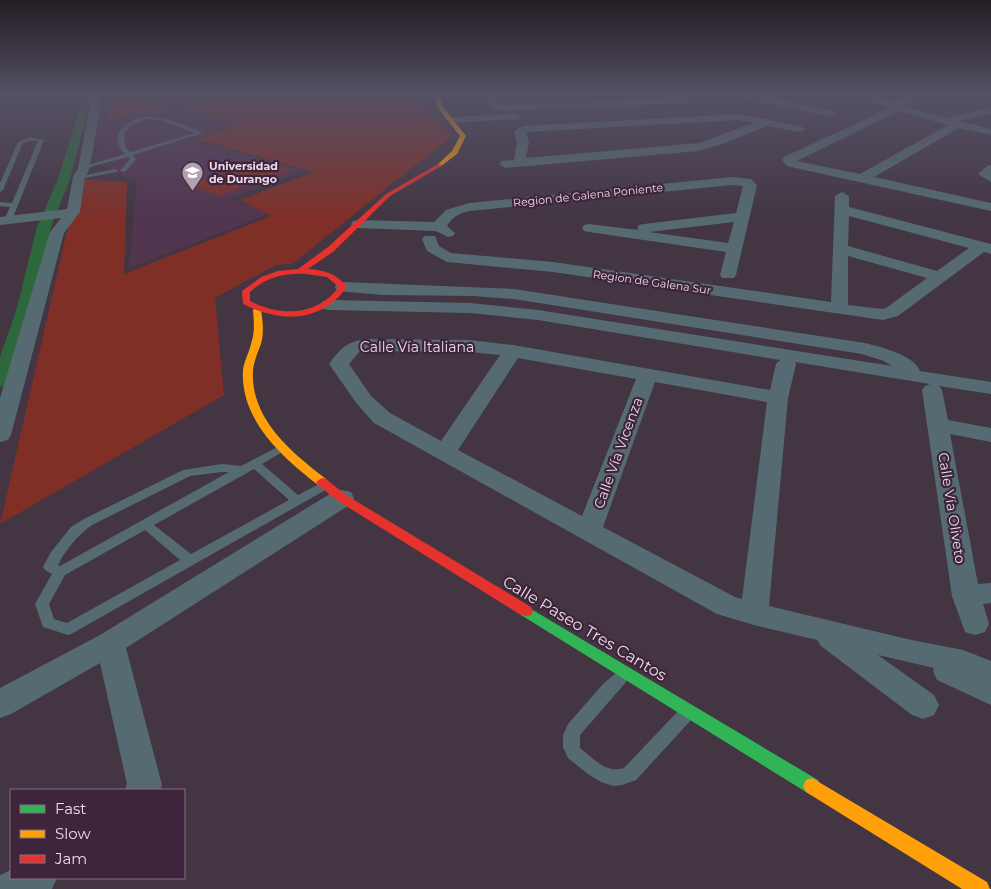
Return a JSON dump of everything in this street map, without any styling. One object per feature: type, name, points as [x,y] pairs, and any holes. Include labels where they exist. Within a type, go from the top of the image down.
[{"type":"street","points":[[0,435],[57,232],[73,212],[88,136]]},
{"type":"street","points":[[300,271],[331,249],[388,195],[450,159],[458,150],[463,136]]},
{"type":"street","points":[[519,163],[522,136]]},
{"type":"street","points":[[560,136],[568,150]]},
{"type":"street","points":[[638,136],[652,151]]},
{"type":"street","points":[[711,136],[718,142]]},
{"type":"street","points":[[505,164],[519,163],[568,150],[652,151],[699,147],[732,136]]},
{"type":"street","points":[[834,136],[788,160],[792,163],[991,207]]},
{"type":"street","points":[[863,178],[932,136]]},
{"type":"street","points":[[991,169],[984,174],[991,178]]},
{"type":"street","points":[[403,200],[420,188],[454,170]]},
{"type":"street","name":"Region de Galena Poniente","points":[[428,232],[453,210],[469,207],[732,181],[746,182],[750,185],[742,217]]},
{"type":"street","points":[[839,310],[842,203],[986,248]]},
{"type":"street","points":[[372,231],[392,211]]},
{"type":"street","points":[[11,215],[73,212]]},
{"type":"street","points":[[632,234],[639,229],[651,226],[742,217],[728,275]]},
{"type":"street","points":[[355,227],[372,231],[428,232]]},
{"type":"street","points":[[589,228],[734,248]]},
{"type":"street","name":"Region de Galena Sur","points":[[428,232],[432,248],[447,258],[553,268],[883,315],[892,312],[940,277]]},
{"type":"street","points":[[841,249],[940,277],[986,248]]},
{"type":"street","points":[[326,274],[338,262]]},
{"type":"street","points":[[300,271],[326,274],[336,278],[343,288],[341,295],[329,304],[294,314],[275,314],[257,310],[246,302],[246,291],[250,286],[275,274],[300,271]]},
{"type":"street","points":[[343,288],[473,291],[538,298],[865,349],[891,357],[926,383]]},
{"type":"street","points":[[329,304],[470,308],[538,315],[926,383],[991,388]]},
{"type":"street","name":"Calle Paseo Tres Cantos","points":[[257,310],[258,340],[251,355],[248,372],[253,405],[280,448],[333,492],[980,889]]},
{"type":"street","points":[[258,340],[294,314]]},
{"type":"street","name":"Calle Vía Italiana","points":[[778,398],[469,346],[366,345],[353,347],[339,364],[364,400],[382,418],[719,602],[754,614],[822,631],[964,662],[991,674]]},
{"type":"street","points":[[444,452],[513,352]]},
{"type":"street","points":[[754,614],[778,398],[786,364]]},
{"type":"street","name":"Calle Vía Vicenza","points":[[588,532],[647,375]]},
{"type":"street","name":"Calle Vía Oliveto","points":[[926,383],[978,595],[975,624]]},
{"type":"street","points":[[938,426],[991,434]]},
{"type":"street","points":[[0,704],[110,644],[333,492]]},
{"type":"street","name":"Calle Vía Italiana","points":[[822,631],[923,705]]},
{"type":"street","points":[[110,644],[144,785],[142,789]]},
{"type":"street","name":"Calle Vía Italiana","points":[[907,651],[991,692]]},
{"type":"street","points":[[13,889],[36,879]]},
{"type":"lane","points":[[81,172],[119,171],[132,160],[122,147],[121,136]]},
{"type":"lane","points":[[81,172],[129,154],[188,136]]},
{"type":"lane","points":[[0,190],[18,170],[41,140],[30,139],[22,142],[18,170],[11,215]]},
{"type":"lane","points":[[0,204],[11,215]]},
{"type":"lane","points":[[280,448],[60,572],[42,604],[48,622],[68,629],[296,500],[333,492]]},
{"type":"lane","points":[[60,572],[50,567],[56,555],[76,530],[88,522],[187,473],[249,466],[296,500]]},
{"type":"lane","points":[[145,524],[189,560]]},
{"type":"lane","points":[[626,673],[610,688],[574,729],[571,737],[571,748],[574,753],[606,777],[618,780],[630,774],[689,711]]},
{"type":"shaded area","name":"Universidad de Durango","points":[[98,136],[199,136],[189,140],[305,171],[230,198],[269,214],[129,268],[137,183],[94,161]]},
{"type":"shaded area","points":[[203,136],[451,136],[292,264],[276,265],[215,298],[224,395],[0,524],[79,179],[127,182],[124,274],[271,216],[240,200],[314,172],[196,139]]},
{"type":"shaded area","points":[[261,160],[292,170],[218,196],[187,184]]},
{"type":"waterway","points":[[0,382],[25,308],[44,227],[64,179],[76,136]]},
{"type":"traffic: fast","points":[[526,611],[812,786]]},
{"type":"traffic: slow","points":[[440,165],[454,153],[463,136]]},
{"type":"traffic: slow","points":[[257,310],[259,334],[248,370],[249,388],[253,405],[271,435],[322,482]]},
{"type":"traffic: slow","points":[[812,786],[980,889]]},
{"type":"traffic: jam","points":[[300,271],[331,249],[388,195],[440,165]]},
{"type":"traffic: jam","points":[[300,271],[330,275],[343,287],[335,298],[324,306],[299,314],[271,312],[246,302],[246,291],[264,278],[285,272],[300,271]]},
{"type":"traffic: jam","points":[[322,482],[342,498],[526,611]]},
{"type":"place","name":"Universidad de Durango","points":[[193,191]]}]
